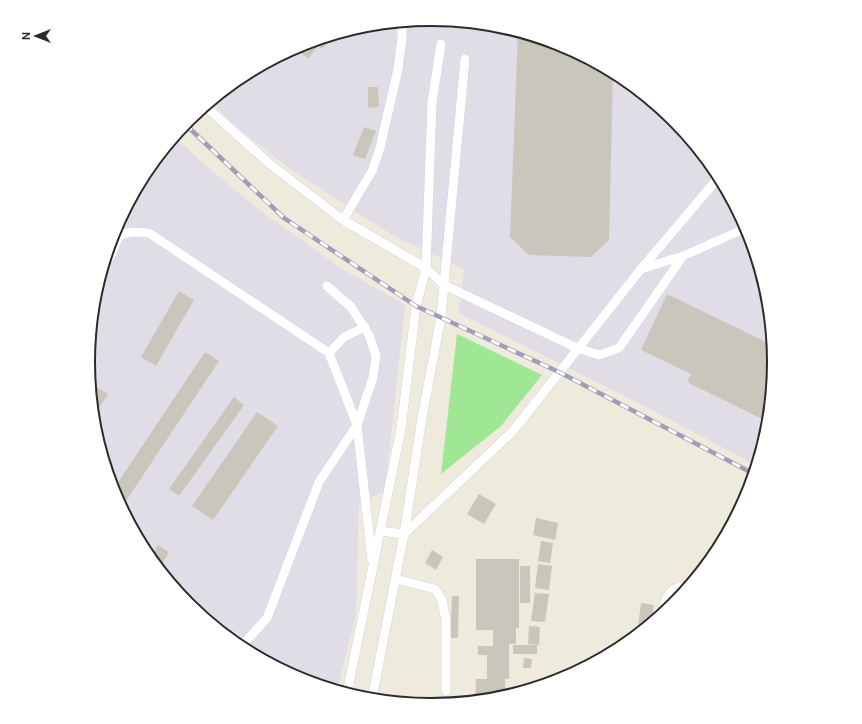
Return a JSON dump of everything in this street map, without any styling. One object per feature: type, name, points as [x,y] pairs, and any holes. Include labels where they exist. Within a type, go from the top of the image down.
[{"type":"lane","points":[[343,220],[372,171],[380,148],[398,69],[402,28]]},
{"type":"lane","points":[[348,688],[401,429],[416,306],[426,268],[432,102],[441,44]]},
{"type":"lane","points":[[373,693],[404,534],[422,418],[441,318],[465,59]]},
{"type":"lane","points":[[209,109],[271,164],[343,220],[426,268],[444,285],[577,348],[599,355],[619,348],[683,256]]},
{"type":"lane","points":[[404,534],[513,431],[577,348],[714,182]]},
{"type":"lane","points":[[641,269],[683,256],[740,231]]},
{"type":"lane","points":[[120,235],[132,232],[149,233],[329,353],[357,425],[373,570]]},
{"type":"lane","points":[[246,642],[267,618],[319,482],[357,425],[373,378],[376,356],[369,334],[351,307],[327,286]]},
{"type":"lane","points":[[329,353],[344,337],[365,327]]},
{"type":"lane","points":[[380,531],[404,534]]},
{"type":"lane","points":[[395,579],[435,588],[442,600],[446,621],[446,691]]},
{"type":"lane","points":[[664,605],[664,601],[672,590],[682,586]]},
{"type":"shaded area","points":[[431,26],[497,32],[518,37],[560,52],[599,71],[618,83],[653,109],[684,140],[698,157],[722,194],[732,213],[749,254],[761,296],[767,362],[761,428],[751,463],[621,394],[459,313],[464,269],[394,236],[294,172],[235,126],[214,105],[244,83],[282,61],[323,44],[365,32],[387,29]]},
{"type":"shaded area","points":[[178,139],[198,159],[254,206],[341,268],[405,305],[385,491],[359,504],[356,615],[338,685],[302,672],[263,653],[226,629],[209,615],[178,584],[164,567],[140,530],[130,511],[113,470],[101,428],[96,384],[96,340],[101,296],[113,254],[130,213],[152,175]]},
{"type":"green space","points":[[457,334],[542,375],[501,426],[441,474]]},
{"type":"building","points":[[518,37],[580,61],[613,80],[609,240],[591,257],[529,255],[510,237]]},
{"type":"building","points":[[328,42],[322,49],[318,46],[308,59],[301,53],[323,44]]},
{"type":"building","points":[[368,87],[378,87],[379,107],[368,108]]},
{"type":"building","points":[[364,127],[376,131],[365,159],[353,155]]},
{"type":"building","points":[[179,291],[194,300],[156,366],[141,357]]},
{"type":"building","points":[[667,294],[766,342],[766,384],[762,419],[687,382],[691,374],[641,350]]},
{"type":"building","points":[[205,352],[219,361],[126,501],[118,483]]},
{"type":"building","points":[[96,387],[108,394],[98,409]]},
{"type":"building","points":[[234,397],[244,405],[179,496],[169,489]]},
{"type":"building","points":[[257,412],[278,426],[213,520],[192,506]]},
{"type":"building","points":[[479,494],[496,504],[484,524],[467,514]]},
{"type":"building","points":[[536,518],[558,523],[555,540],[533,535]]},
{"type":"building","points":[[541,541],[553,543],[550,563],[538,561]]},
{"type":"building","points":[[158,545],[169,552],[162,564],[154,552]]},
{"type":"building","points":[[432,550],[443,557],[436,570],[425,563]]},
{"type":"building","points":[[476,559],[519,559],[519,628],[516,628],[516,644],[509,644],[509,679],[505,679],[505,690],[475,695],[476,679],[487,679],[487,655],[478,655],[478,646],[493,646],[493,630],[476,630]]},
{"type":"building","points":[[538,564],[552,566],[549,590],[535,588]]},
{"type":"building","points":[[520,566],[530,566],[530,603],[520,603]]},
{"type":"building","points":[[535,593],[549,594],[545,622],[531,621]]},
{"type":"building","points":[[452,596],[459,596],[458,638],[450,638]]},
{"type":"building","points":[[641,603],[654,605],[653,615],[638,627]]},
{"type":"building","points":[[529,626],[540,627],[539,645],[528,644]]},
{"type":"building","points":[[513,645],[537,645],[537,654],[513,654]]},
{"type":"building","points":[[524,658],[532,659],[531,668],[523,668]]},
{"type":"railway","points":[[189,128],[284,218],[416,306],[559,372],[749,471]]}]
